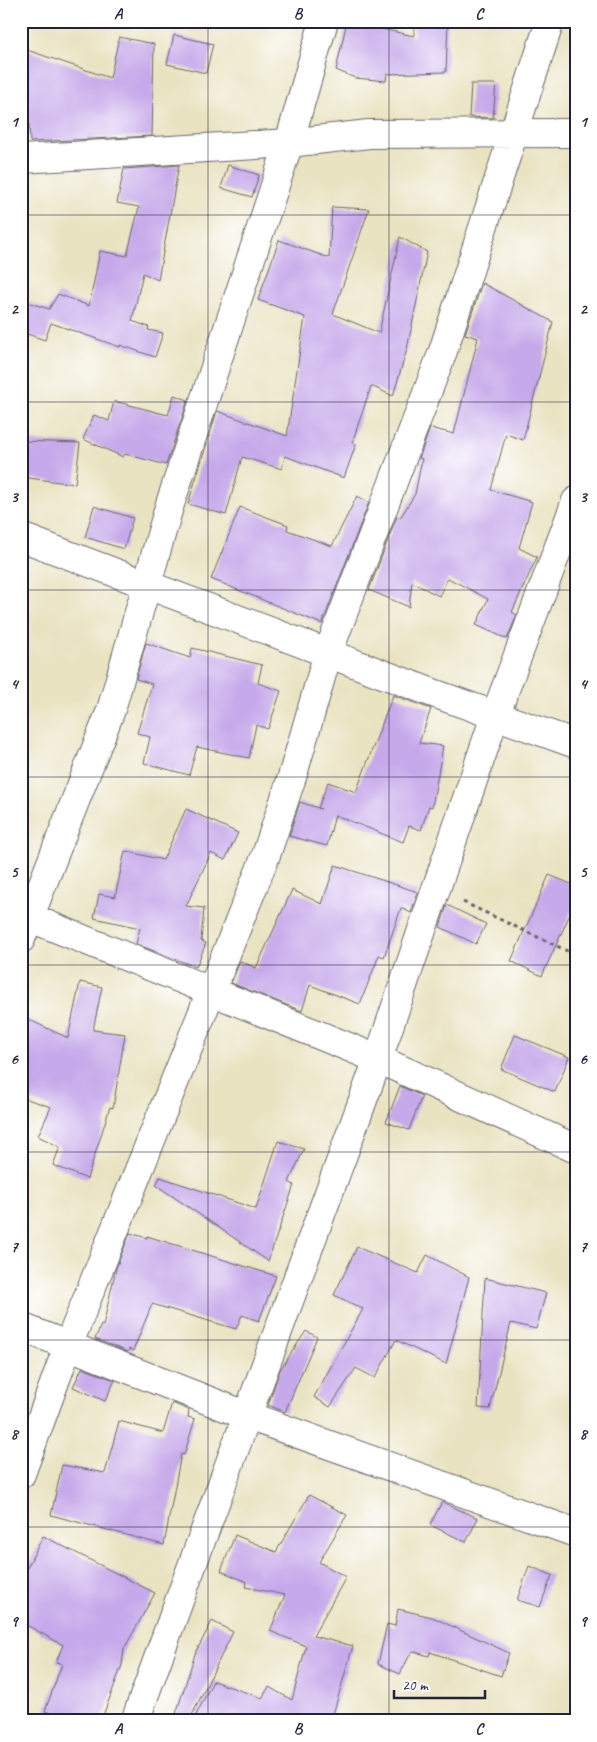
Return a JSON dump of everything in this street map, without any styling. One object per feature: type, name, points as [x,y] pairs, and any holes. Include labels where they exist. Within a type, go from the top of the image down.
[{"type":"street","points":[[324,21],[289,143],[169,507],[111,710],[24,923],[212,993],[378,1059],[576,1149]]},
{"type":"street","points":[[21,1474],[68,1346],[212,993],[266,855],[293,774],[328,653],[443,351],[550,21]]},
{"type":"street","points":[[21,159],[289,143],[369,134],[576,133]]},
{"type":"street","points":[[136,1721],[378,1059],[495,716],[576,501]]},
{"type":"street","points":[[21,537],[495,716],[576,744]]},
{"type":"street","points":[[21,1327],[248,1416],[576,1533]]},
{"type":"path","points":[[436,890],[576,955]]},
{"type":"building","points":[[347,21],[414,36],[414,21],[448,21],[446,72],[387,74],[386,81],[355,78],[336,70]]},
{"type":"building","points":[[174,35],[213,44],[206,73],[167,64]]},
{"type":"building","points":[[119,37],[154,44],[152,136],[30,142],[29,124],[21,123],[21,48],[110,78]]},
{"type":"building","points":[[471,84],[496,84],[493,118],[469,117]]},
{"type":"building","points":[[179,165],[158,280],[143,273],[132,321],[149,327],[148,330],[163,333],[155,357],[51,323],[45,340],[21,332],[21,310],[24,310],[27,302],[49,309],[58,294],[89,306],[100,251],[127,256],[139,207],[117,203],[124,169]]},
{"type":"building","points":[[228,165],[259,175],[252,197],[221,188]]},
{"type":"building","points":[[332,207],[369,209],[333,314],[379,333],[400,237],[427,252],[407,349],[393,396],[371,386],[352,443],[356,444],[344,478],[285,456],[282,469],[242,457],[226,515],[188,504],[217,411],[287,436],[305,317],[258,300],[279,240],[329,258]]},
{"type":"building","points":[[482,283],[553,322],[523,440],[506,434],[491,490],[532,502],[519,548],[537,557],[512,612],[517,615],[507,639],[476,625],[488,599],[448,578],[439,596],[412,582],[409,607],[369,590],[397,516],[400,518],[415,494],[422,459],[419,458],[430,428],[454,434],[478,338],[465,334]]},
{"type":"building","points":[[174,395],[188,400],[166,465],[125,454],[123,457],[83,439],[94,415],[109,421],[114,401],[168,415]]},
{"type":"building","points":[[21,441],[80,443],[75,484],[21,477]]},
{"type":"building","points":[[357,496],[369,502],[322,624],[211,579],[240,507],[288,525],[287,530],[332,546]]},
{"type":"building","points":[[94,506],[133,518],[124,549],[85,537]]},
{"type":"building","points":[[146,643],[190,658],[192,648],[262,665],[258,683],[281,691],[268,729],[256,725],[249,758],[197,747],[189,775],[144,763],[150,737],[137,733],[152,684],[136,679]]},
{"type":"building","points":[[393,695],[431,709],[419,743],[443,746],[432,807],[429,806],[421,830],[409,826],[403,842],[335,815],[327,846],[289,836],[300,802],[318,808],[328,782],[356,792]]},
{"type":"building","points":[[186,809],[238,833],[225,860],[211,853],[186,906],[204,908],[201,941],[206,943],[196,967],[136,944],[140,928],[94,918],[99,894],[115,897],[125,851],[163,860]]},
{"type":"building","points":[[335,865],[418,892],[411,913],[401,908],[384,957],[379,955],[360,1004],[310,985],[302,1011],[231,983],[240,961],[256,968],[292,890],[322,904]]},
{"type":"building","points":[[549,875],[576,886],[576,901],[542,976],[511,961]]},
{"type":"building","points":[[447,905],[486,924],[476,944],[440,927]]},
{"type":"building","points":[[80,982],[102,987],[93,1030],[125,1034],[113,1108],[110,1107],[87,1179],[53,1165],[60,1147],[38,1136],[51,1107],[21,1097],[21,1016],[68,1038]]},
{"type":"building","points":[[515,1035],[569,1057],[555,1092],[501,1069]]},
{"type":"building","points":[[400,1086],[422,1096],[409,1130],[386,1122]]},
{"type":"building","points":[[278,1141],[304,1149],[289,1182],[294,1185],[268,1261],[156,1185],[160,1177],[256,1209]]},
{"type":"building","points":[[130,1233],[147,1238],[147,1236],[276,1276],[259,1321],[242,1315],[236,1329],[152,1304],[133,1351],[129,1349],[128,1352],[95,1339],[101,1325],[103,1326],[116,1268]]},
{"type":"building","points":[[357,1247],[418,1273],[427,1255],[469,1277],[446,1364],[396,1340],[375,1378],[356,1368],[330,1407],[314,1397],[363,1309],[334,1295]]},
{"type":"building","points":[[485,1278],[546,1293],[536,1329],[511,1323],[490,1409],[478,1408]]},
{"type":"building","points":[[306,1331],[317,1337],[285,1412],[268,1405],[280,1370]]},
{"type":"building","points":[[82,1368],[115,1380],[105,1401],[73,1387]]},
{"type":"building","points":[[172,1403],[189,1410],[188,1417],[195,1419],[184,1455],[181,1454],[164,1545],[51,1515],[62,1465],[105,1473],[119,1421],[163,1433]]},
{"type":"building","points":[[309,1495],[347,1515],[319,1562],[346,1577],[313,1636],[353,1646],[331,1721],[193,1721],[213,1681],[262,1698],[269,1687],[292,1700],[306,1646],[270,1631],[285,1595],[246,1587],[247,1582],[221,1571],[235,1535],[276,1552]]},
{"type":"building","points":[[442,1502],[478,1518],[466,1542],[430,1525]]},
{"type":"building","points":[[43,1536],[155,1593],[124,1649],[122,1665],[101,1721],[71,1721],[45,1711],[62,1664],[56,1662],[63,1645],[21,1622],[21,1580]]},
{"type":"building","points":[[529,1566],[552,1575],[540,1607],[517,1600]]},
{"type":"building","points":[[398,1609],[432,1617],[509,1653],[501,1676],[430,1652],[429,1656],[412,1651],[400,1674],[378,1664],[387,1624],[395,1626]]},
{"type":"building","points":[[212,1621],[233,1632],[189,1721],[184,1721],[175,1717],[195,1654]]}]
